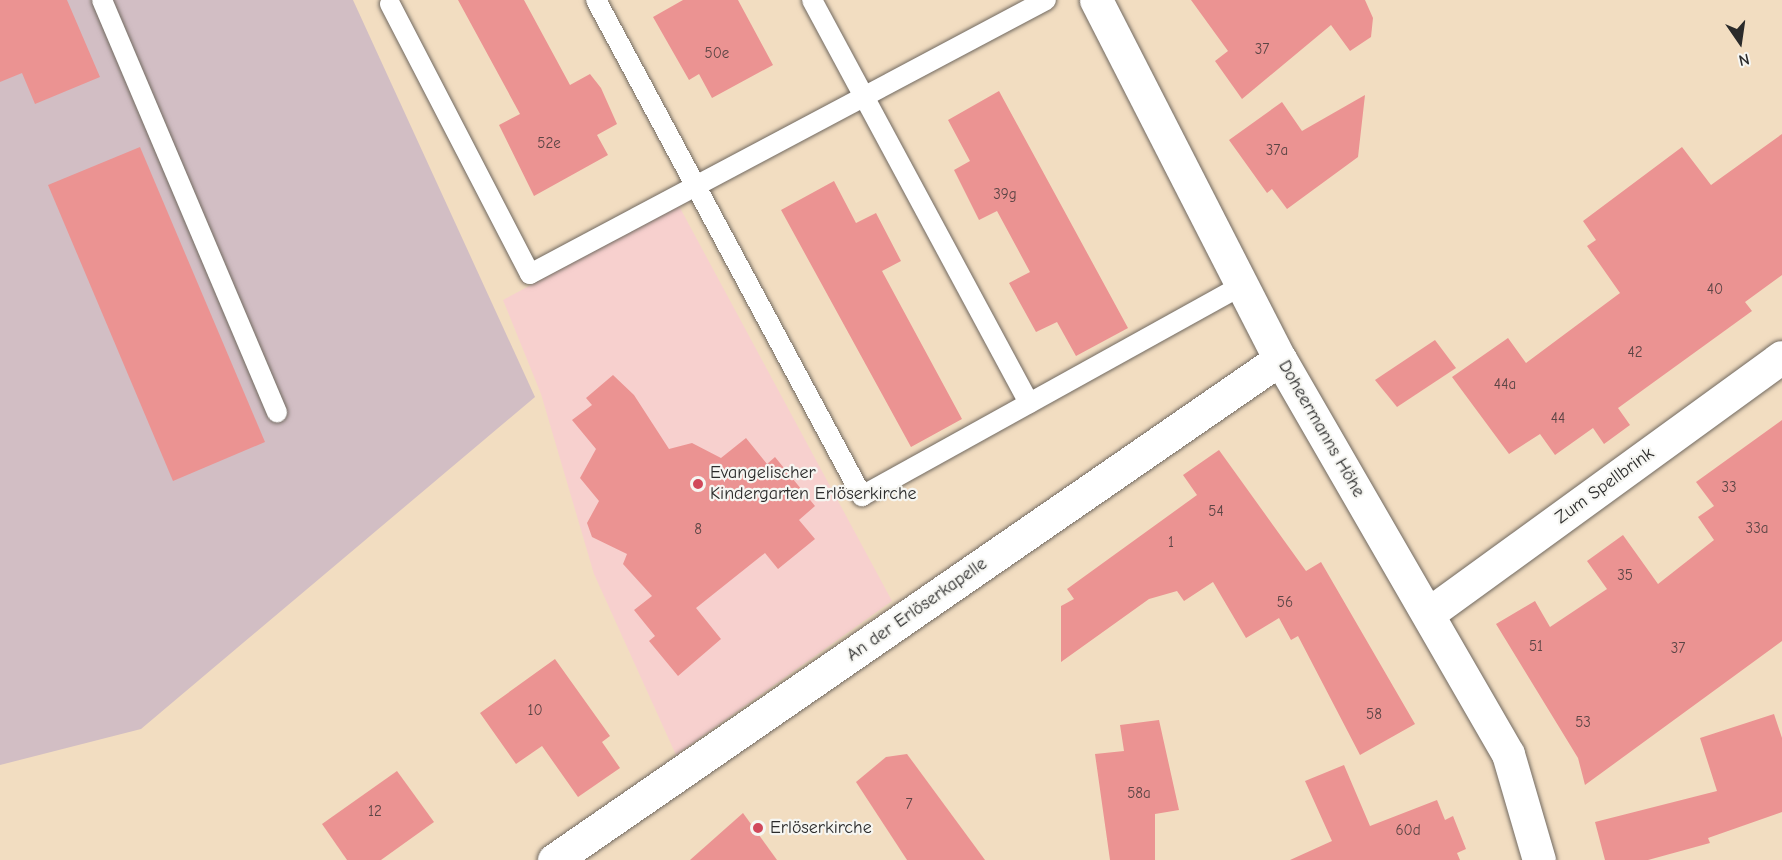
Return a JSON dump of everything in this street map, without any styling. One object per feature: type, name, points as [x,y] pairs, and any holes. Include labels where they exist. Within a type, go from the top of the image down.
[{"type":"street","name":"Doheermanns Höhe","points":[[1096,0],[1280,359],[1508,754],[1539,860]]},
{"type":"street","name":"Zum Spellbrink","points":[[1428,614],[1782,357]]},
{"type":"street","name":"An der Erlöserkapelle","points":[[554,860],[1280,359]]},
{"type":"lane","points":[[102,0],[277,412]]},
{"type":"lane","points":[[596,0],[862,495],[1242,285]]},
{"type":"lane","points":[[812,0],[1029,403]]},
{"type":"lane","points":[[390,4],[530,274],[1046,0]]},
{"type":"shaded area","points":[[0,0],[353,0],[535,397],[141,729],[0,765]]},
{"type":"shaded area","name":"Evangelischer Kindergarten Erlöserkirche","points":[[679,206],[892,601],[676,755],[594,574],[541,394],[503,300]]},
{"type":"building","points":[[0,0],[67,0],[100,77],[35,104],[22,73],[0,82]]},
{"type":"building","points":[[458,0],[524,0],[570,85],[590,74],[601,88],[617,124],[597,135],[608,155],[534,196],[499,125],[520,114]]},
{"type":"building","points":[[683,0],[738,0],[773,65],[712,98],[699,74],[689,80],[653,17]]},
{"type":"building","points":[[1191,0],[1365,0],[1373,18],[1371,37],[1350,51],[1331,25],[1242,99],[1215,61],[1228,51]]},
{"type":"building","points":[[999,91],[1128,328],[1076,356],[1057,322],[1036,332],[1009,283],[1030,272],[997,211],[979,220],[954,170],[970,161],[948,120]]},
{"type":"building","points":[[1365,95],[1358,157],[1287,209],[1272,189],[1267,193],[1229,140],[1282,102],[1302,131]]},
{"type":"building","points":[[1782,134],[1782,275],[1745,302],[1752,311],[1618,408],[1630,425],[1604,444],[1593,428],[1555,455],[1540,434],[1509,454],[1452,377],[1508,338],[1526,363],[1620,293],[1587,246],[1596,240],[1583,221],[1682,147],[1711,185]]},
{"type":"building","points":[[140,147],[265,442],[173,481],[48,185]]},
{"type":"building","points":[[834,181],[856,223],[876,213],[901,261],[882,271],[962,419],[911,447],[781,210]]},
{"type":"building","points":[[1435,340],[1456,368],[1397,407],[1375,380]]},
{"type":"building","points":[[613,375],[634,395],[669,449],[692,443],[721,458],[746,438],[767,464],[775,457],[815,506],[799,520],[815,539],[778,569],[765,553],[696,608],[721,639],[678,676],[649,641],[655,636],[634,610],[652,596],[623,564],[627,554],[592,537],[587,523],[599,501],[580,478],[596,449],[572,420],[592,405],[586,398]]},
{"type":"building","points":[[1782,420],[1782,641],[1585,785],[1578,758],[1496,624],[1535,601],[1550,627],[1607,589],[1587,561],[1623,535],[1658,584],[1714,540],[1698,517],[1714,506],[1696,482]]},
{"type":"building","points":[[1219,450],[1306,571],[1321,562],[1415,724],[1360,755],[1298,636],[1291,640],[1279,618],[1246,638],[1213,582],[1184,601],[1177,591],[1149,599],[1061,662],[1061,606],[1074,599],[1067,589],[1197,495],[1183,475]]},
{"type":"building","points":[[555,659],[610,736],[602,742],[620,768],[578,797],[542,746],[516,764],[480,713]]},
{"type":"building","points":[[1774,714],[1782,738],[1782,812],[1708,838],[1710,843],[1648,860],[1605,860],[1595,822],[1717,791],[1700,738]]},
{"type":"building","points":[[1159,720],[1179,810],[1155,814],[1155,860],[1110,860],[1095,754],[1124,751],[1120,725]]},
{"type":"building","points":[[907,754],[985,860],[907,860],[856,782],[886,757]]},
{"type":"building","points":[[1344,765],[1370,826],[1437,800],[1445,820],[1453,816],[1466,849],[1457,853],[1460,860],[1290,860],[1332,841],[1305,781]]},
{"type":"building","points":[[397,771],[434,822],[381,860],[347,860],[322,824]]},
{"type":"building","name":"Erlöserkirche","points":[[743,813],[777,860],[690,860]]},
{"type":"place","name":"Evangelischer Kindergarten Erlöserkirche","points":[[698,484]]},
{"type":"place","name":"Erlöserkirche","points":[[758,828]]}]
